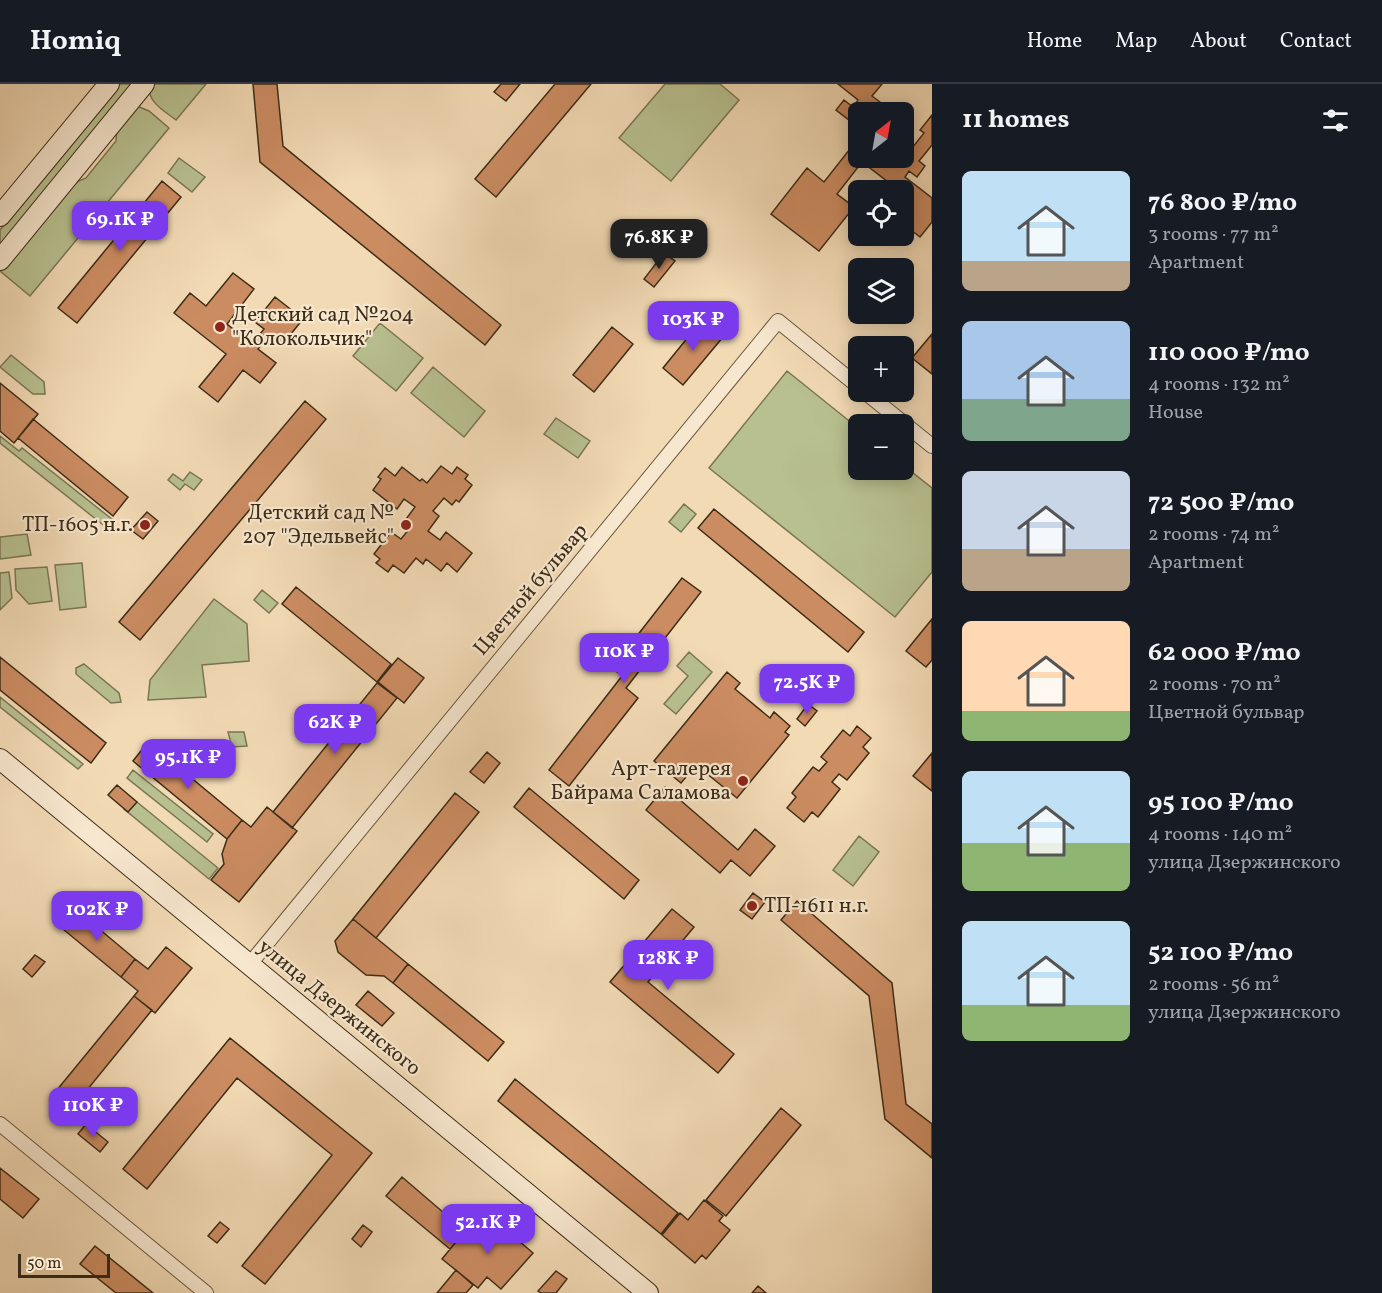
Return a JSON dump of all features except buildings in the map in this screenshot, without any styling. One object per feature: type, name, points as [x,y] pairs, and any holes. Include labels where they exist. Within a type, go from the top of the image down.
[{"type":"main road","points":[[0,216],[109,84]]},
{"type":"main road","points":[[0,260],[144,84]]},
{"type":"main road","name":"улица Дзержинского","points":[[0,759],[648,1293]]},
{"type":"street","name":"Цветной бульвар","points":[[249,965],[778,321],[848,378]]},
{"type":"street","points":[[877,402],[932,446]]},
{"type":"street","points":[[0,1124],[206,1293]]},
{"type":"green space","points":[[120,84],[136,84],[0,250],[0,230]]},
{"type":"green space","points":[[149,84],[206,84],[176,120],[153,101]]},
{"type":"green space","points":[[665,84],[720,84],[739,100],[671,181],[619,138]]},
{"type":"green space","points":[[137,106],[149,111],[169,128],[30,296],[0,271],[0,266],[65,187],[86,178],[116,141],[117,122]]},
{"type":"green space","points":[[179,158],[205,177],[192,192],[168,173]]},
{"type":"green space","points":[[380,323],[423,358],[396,391],[353,356]]},
{"type":"green space","points":[[11,355],[44,382],[45,394],[33,394],[0,367]]},
{"type":"green space","points":[[433,367],[485,411],[464,437],[411,393]]},
{"type":"green space","points":[[787,371],[848,420],[848,480],[914,480],[914,474],[932,488],[932,572],[895,617],[709,468]]},
{"type":"green space","points":[[556,418],[590,441],[578,458],[544,434]]},
{"type":"green space","points":[[0,436],[19,451],[22,448],[113,520],[107,528],[0,443]]},
{"type":"green space","points":[[190,472],[202,480],[194,490],[185,484],[180,490],[168,480],[173,474],[183,481]]},
{"type":"green space","points":[[684,504],[696,514],[681,532],[669,522]]},
{"type":"green space","points":[[27,534],[31,555],[0,559],[0,537]]},
{"type":"green space","points":[[82,563],[86,607],[60,610],[55,565]]},
{"type":"green space","points":[[47,567],[52,601],[29,604],[16,590],[15,569]]},
{"type":"green space","points":[[9,572],[12,598],[0,610],[0,573]]},
{"type":"green space","points":[[262,590],[278,603],[269,613],[254,600]]},
{"type":"green space","points":[[214,599],[247,624],[249,661],[202,665],[206,697],[148,700],[150,680]]},
{"type":"green space","points":[[689,652],[712,672],[676,714],[664,704],[688,676],[677,666]]},
{"type":"green space","points":[[84,664],[119,693],[121,702],[111,703],[76,674],[76,668]]},
{"type":"green space","points":[[0,697],[83,764],[78,769],[0,707]]},
{"type":"green space","points":[[228,732],[244,732],[247,746],[232,747]]},
{"type":"green space","points":[[133,770],[213,834],[207,842],[127,778]]},
{"type":"green space","points":[[132,798],[218,868],[209,879],[124,809]]},
{"type":"green space","points":[[859,836],[879,852],[853,886],[833,870]]},
{"type":"place","name":"Детский сад №204 \"Колокольчик\"","points":[[220,327]]},
{"type":"place","name":"ТП-1605 н.г.","points":[[145,525]]},
{"type":"place","name":"Детский сад № 207 \"Эдельвейс\"","points":[[406,525]]},
{"type":"place","name":"Арт-галерея Байрама Саламова","points":[[743,781]]},
{"type":"place","name":"ТП-1611 н.г.","points":[[752,906]]}]
